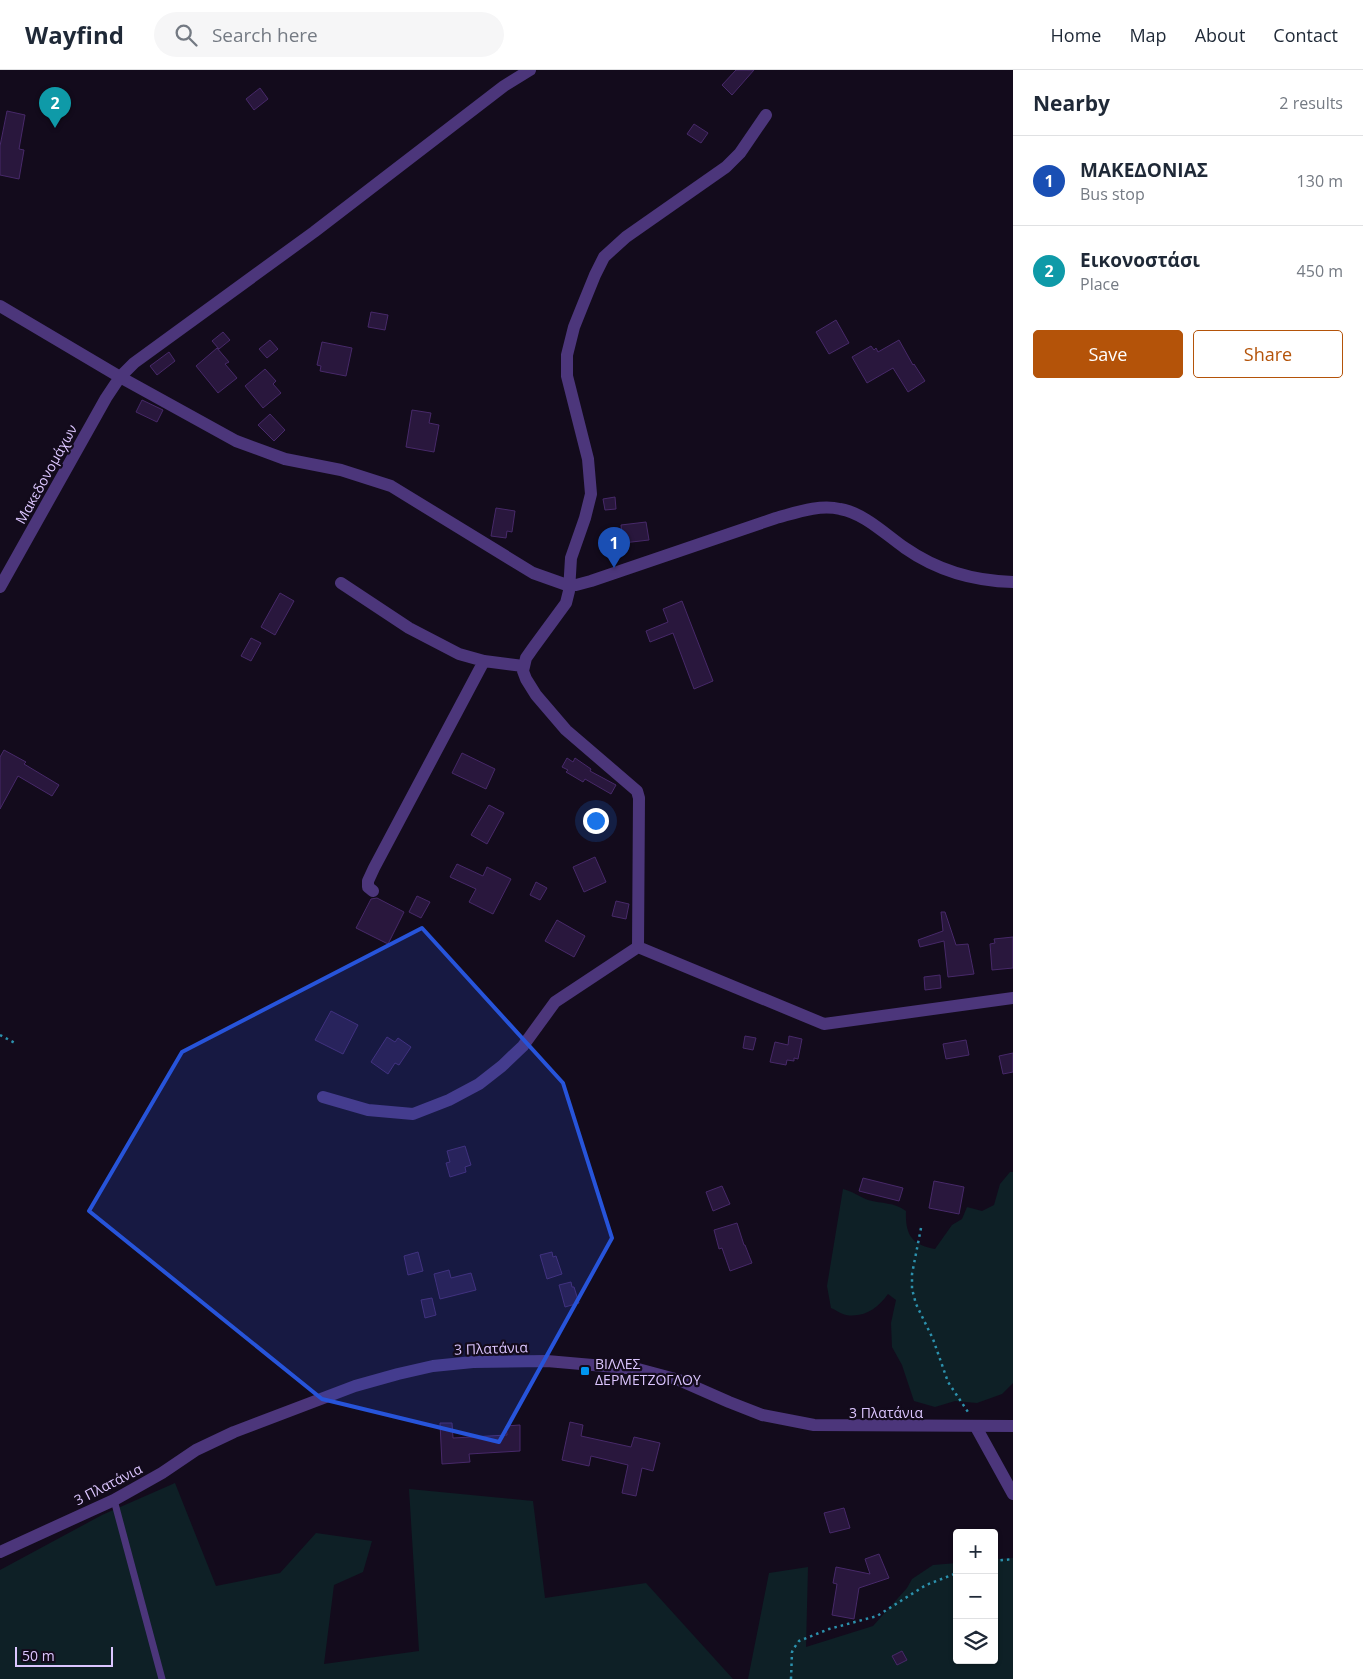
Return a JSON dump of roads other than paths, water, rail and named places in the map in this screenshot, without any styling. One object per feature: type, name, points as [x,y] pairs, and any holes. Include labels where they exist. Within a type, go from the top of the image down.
[{"type":"street","name":"Μακεδονομάχων","points":[[0,587],[106,398],[120,378],[134,363],[314,232],[504,86],[530,70]]},
{"type":"street","points":[[638,947],[639,798],[637,791],[566,730],[530,686],[523,666],[532,648],[566,603],[570,585],[570,558],[589,506],[591,483],[588,459],[569,386],[566,365],[574,327],[595,274],[604,257],[616,244],[730,163],[748,142],[766,115]]},
{"type":"street","points":[[0,306],[120,378],[236,441],[285,459],[341,470],[391,486],[523,568],[549,580],[570,585],[581,584],[776,518],[797,512],[838,508],[869,522],[920,558],[954,574],[982,580],[1013,582]]},
{"type":"street","points":[[341,583],[401,623],[469,658],[523,666]]},
{"type":"street","points":[[372,891],[368,887],[368,881],[374,868],[484,661]]},
{"type":"street","points":[[638,947],[824,1024],[1013,998]]},
{"type":"street","points":[[322,1097],[368,1110],[413,1114],[449,1100],[479,1084],[502,1066],[523,1046],[555,1002],[638,947]]},
{"type":"street","name":"3 Πλατάνια","points":[[0,1552],[114,1500],[209,1443],[257,1422],[378,1379],[433,1366],[457,1363],[548,1361],[638,1369],[679,1380],[762,1415],[814,1426],[1013,1426]]},
{"type":"street","points":[[976,1427],[1013,1494]]},
{"type":"lane","points":[[114,1500],[162,1679]]},
{"type":"place","name":"Εικονοστάσι","points":[[55,128]]},
{"type":"place","name":"ΜΑΚΕΔΟΝΙΑΣ","points":[[614,568]]},
{"type":"place","name":"ΒΙΛΛΕΣ ΔΕΡΜΕΤΖΟΓΛΟΥ","points":[[585,1371]]}]
